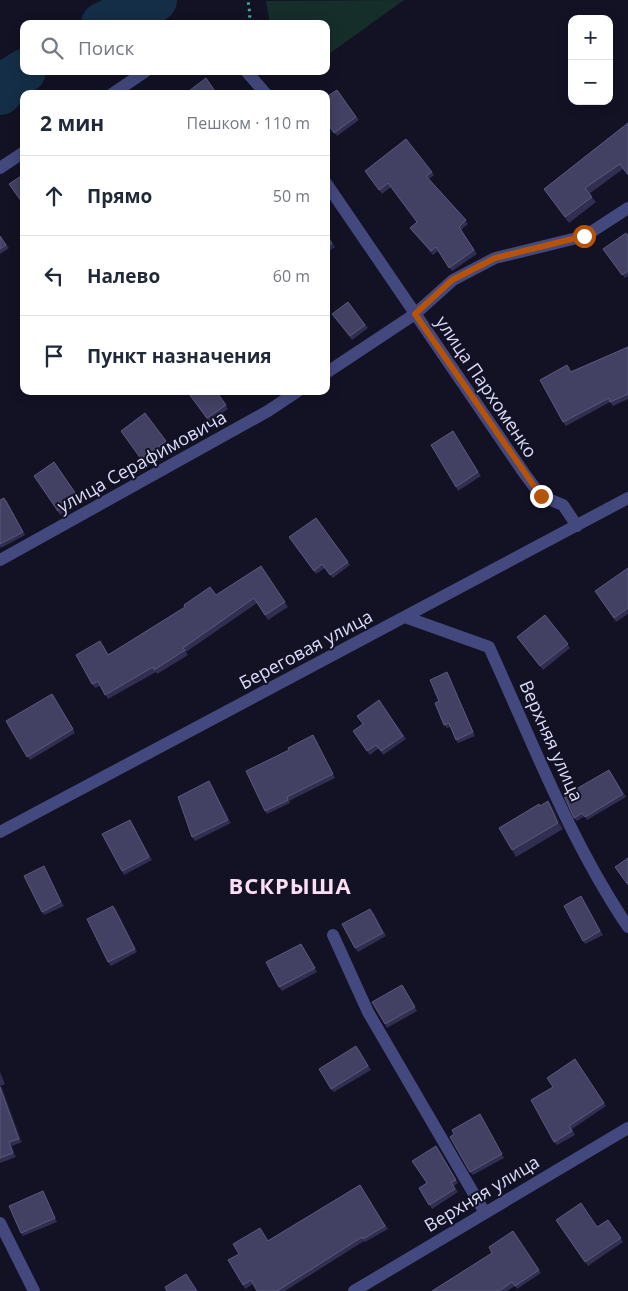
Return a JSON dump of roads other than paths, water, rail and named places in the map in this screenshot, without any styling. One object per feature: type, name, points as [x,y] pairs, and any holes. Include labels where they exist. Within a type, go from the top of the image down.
[{"type":"street","points":[[118,90],[140,75]]},
{"type":"street","points":[[249,75],[263,90]]},
{"type":"street","points":[[0,168],[20,155]]},
{"type":"street","name":"улица Пархоменко","points":[[330,189],[541,496],[563,505],[577,526]]},
{"type":"street","points":[[330,370],[415,314],[452,280],[495,258],[584,236],[628,208]]},
{"type":"street","name":"улица Серафимовича","points":[[0,560],[218,440],[291,395]]},
{"type":"street","name":"Береговая улица","points":[[0,832],[628,498]]},
{"type":"street","name":"Верхняя улица","points":[[405,617],[490,647],[572,828],[614,907],[628,927]]},
{"type":"street","points":[[332,935],[368,1012],[485,1213]]},
{"type":"street","name":"Верхняя улица","points":[[354,1291],[628,1128]]},
{"type":"street","points":[[0,1224],[34,1291]]},
{"type":"waterway","points":[[112,20],[155,0]]},
{"type":"waterway","points":[[0,93],[13,78],[20,74]]},
{"type":"district","name":"ВСКРЫША","points":[[290,886]]}]
